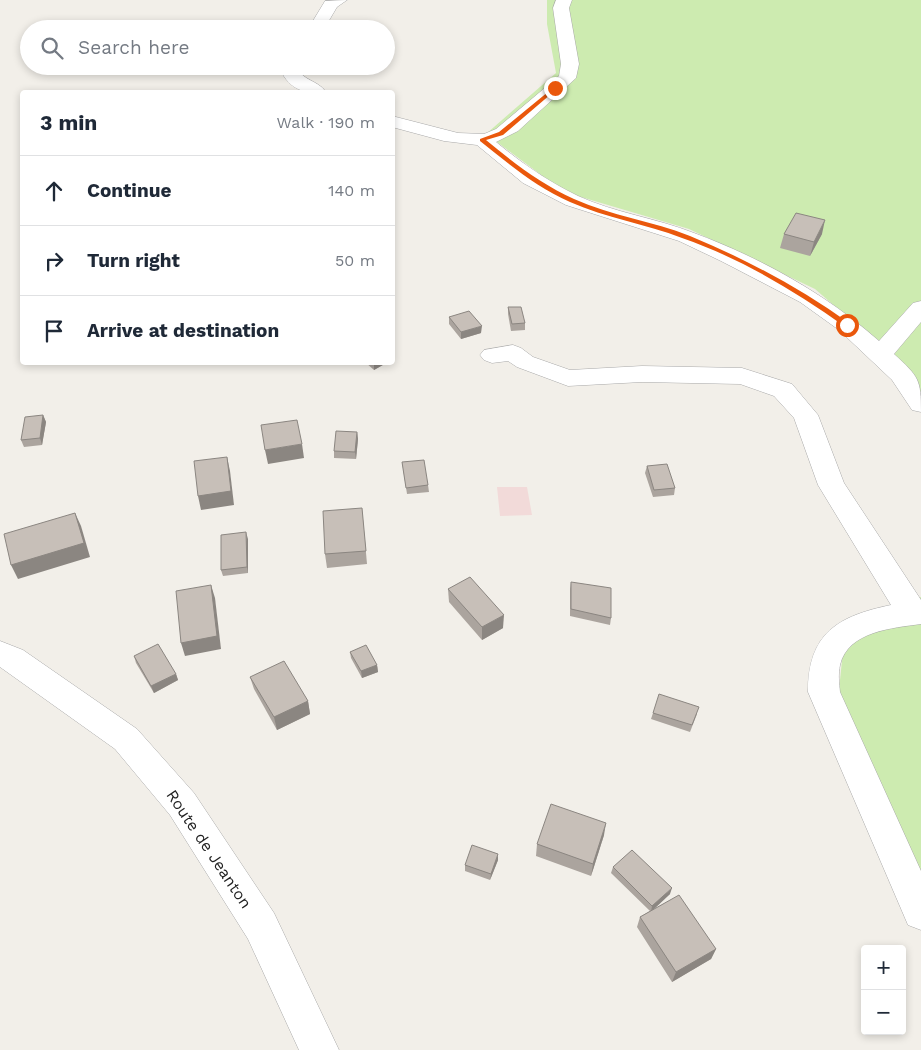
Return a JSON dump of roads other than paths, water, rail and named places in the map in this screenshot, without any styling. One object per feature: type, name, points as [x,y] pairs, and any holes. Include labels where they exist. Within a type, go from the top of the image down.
[{"type":"street","points":[[321,20],[331,4],[339,0]]},
{"type":"street","points":[[395,122],[467,140],[482,140],[501,134],[567,78],[570,64],[561,8],[564,0]]},
{"type":"street","points":[[291,75],[292,78],[313,90]]},
{"type":"street","points":[[482,140],[530,179],[573,201],[686,237],[729,256],[808,297],[847,325],[901,374],[921,404]]},
{"type":"street","points":[[880,355],[921,308]]},
{"type":"street","points":[[492,355],[513,353],[525,362],[568,378],[642,374],[708,377],[742,376],[783,390],[805,415],[831,485],[917,612],[859,624],[835,642],[825,663],[824,692],[921,912]]},
{"type":"street","name":"Route de Jeanton","points":[[0,654],[12,659],[126,739],[182,804],[262,926],[319,1050]]}]
